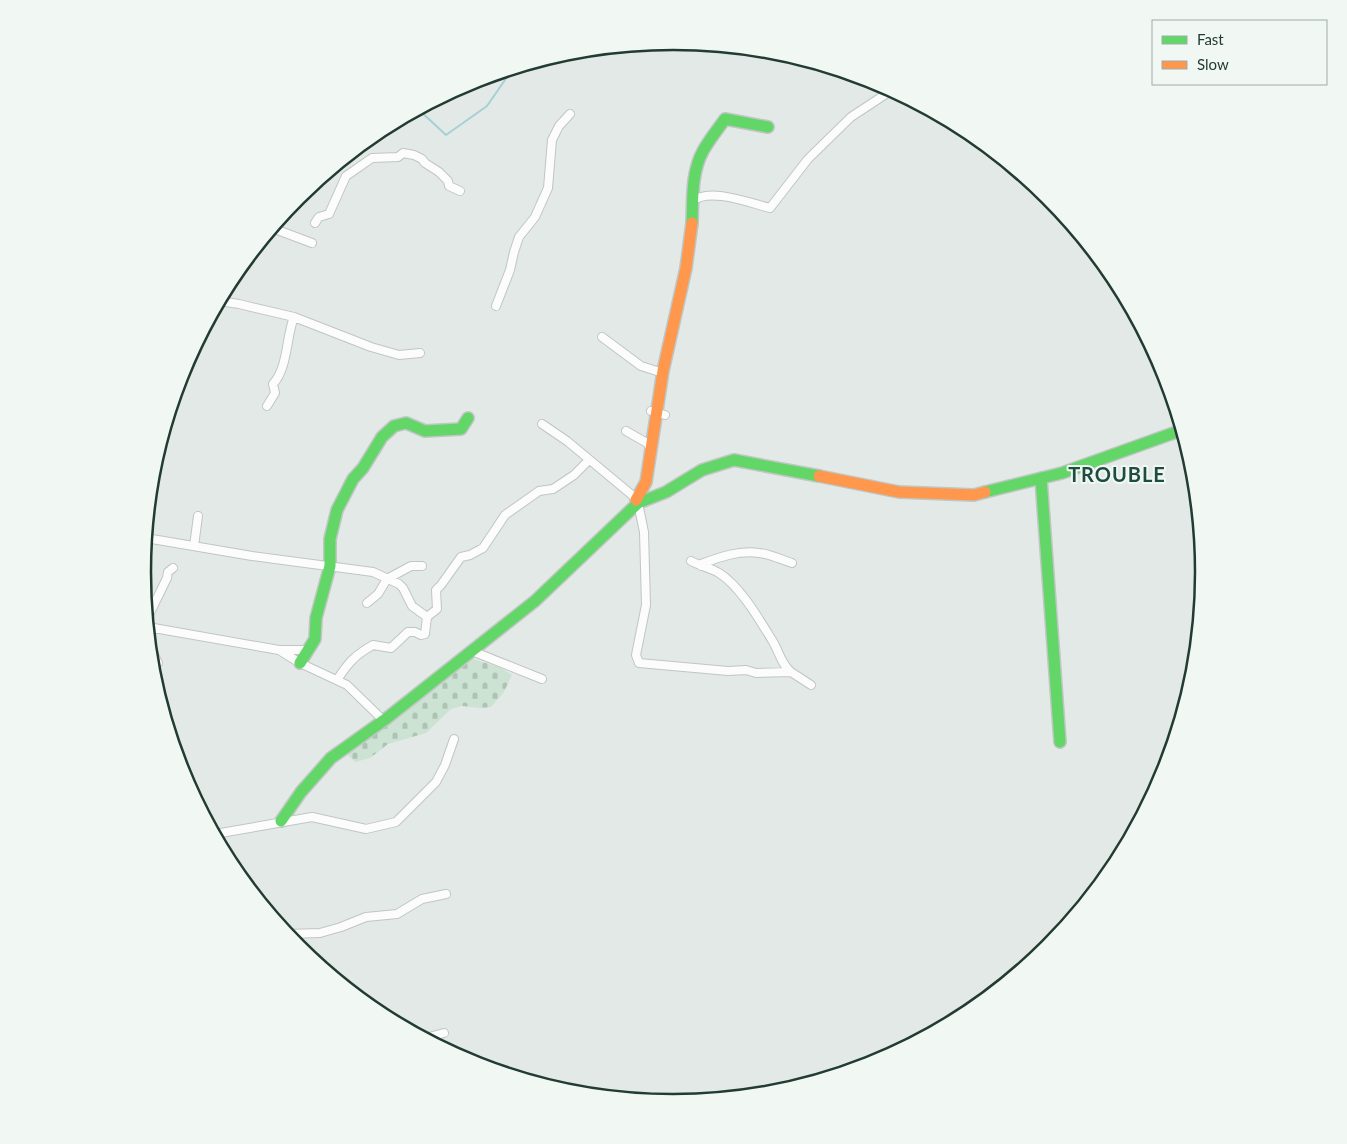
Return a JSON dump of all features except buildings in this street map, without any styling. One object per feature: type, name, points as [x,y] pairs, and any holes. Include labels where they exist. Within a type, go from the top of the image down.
[{"type":"street","points":[[693,201],[698,196],[717,196],[770,208],[808,159],[852,117],[884,95]]},
{"type":"street","points":[[496,306],[510,270],[519,236],[535,217],[548,188],[552,140],[559,126],[570,114]]},
{"type":"street","points":[[282,821],[301,792],[331,758],[383,720],[535,601],[637,501],[646,482],[663,373],[686,268],[692,231],[696,169],[703,151],[725,119],[768,128]]},
{"type":"street","points":[[315,223],[319,217],[329,214],[346,176],[372,158],[398,157],[403,153],[414,155],[440,172],[448,181],[449,186],[460,191]]},
{"type":"street","points":[[279,231],[312,243]]},
{"type":"street","points":[[227,302],[294,318],[399,355],[420,353]]},
{"type":"street","points":[[267,406],[275,393],[274,384],[279,378],[294,318]]},
{"type":"street","points":[[602,337],[641,366],[663,373]]},
{"type":"street","points":[[300,663],[315,639],[316,618],[330,566],[330,539],[337,510],[353,479],[363,468],[382,436],[394,426],[406,423],[425,432],[461,429],[468,418]]},
{"type":"street","points":[[542,424],[567,441],[637,501],[644,532],[646,605],[636,655],[639,663],[728,671],[746,670],[756,673],[791,672]]},
{"type":"street","points":[[626,431],[647,443],[650,448]]},
{"type":"street","points":[[637,501],[666,492],[702,470],[734,460],[899,492],[974,495],[1062,473],[1176,432]]},
{"type":"street","points":[[337,680],[348,662],[373,644],[390,648],[408,632],[425,634],[427,617],[437,609],[436,590],[461,557],[484,548],[505,515],[539,491],[553,489],[574,475],[589,460]]},
{"type":"street","points":[[1041,478],[1060,742]]},
{"type":"street","points":[[194,546],[198,516]]},
{"type":"street","points":[[153,539],[252,556],[373,572],[399,584],[412,606],[427,617]]},
{"type":"street","points":[[701,566],[701,564],[716,558],[745,552],[760,553],[792,563]]},
{"type":"street","points":[[691,561],[719,574],[750,606],[778,649],[784,666],[811,685]]},
{"type":"street","points":[[367,603],[378,594],[387,578],[411,566],[422,566]]},
{"type":"street","points":[[154,613],[168,572],[172,568]]},
{"type":"street","points":[[155,626],[279,650],[309,650]]},
{"type":"street","points":[[279,650],[300,663],[347,685],[383,720]]},
{"type":"street","points":[[472,651],[542,679]]},
{"type":"street","points":[[221,833],[312,817],[366,829],[396,822],[436,782],[445,765],[454,739]]},
{"type":"street","points":[[297,934],[320,933],[366,917],[397,914],[422,899],[446,894]]},
{"type":"street","points":[[434,1036],[444,1033]]},
{"type":"green space","points":[[473,659],[499,667],[512,675],[504,692],[491,707],[462,706],[451,709],[426,733],[388,744],[370,758],[355,762],[348,755],[352,747]]},
{"type":"waterway","points":[[423,114],[446,135],[487,106],[506,78]]},
{"type":"traffic: fast","points":[[692,223],[693,186],[696,168],[703,151],[725,119],[768,127]]},
{"type":"traffic: fast","points":[[300,663],[315,639],[316,618],[330,566],[330,539],[337,510],[353,479],[363,468],[382,437],[394,426],[406,423],[425,431],[461,429],[468,418]]},
{"type":"traffic: fast","points":[[985,492],[1062,473],[1176,432]]},
{"type":"traffic: fast","points":[[281,821],[301,792],[331,758],[387,718],[535,601],[638,503],[666,492],[702,470],[734,460],[819,476]]},
{"type":"traffic: fast","points":[[1041,478],[1060,742]]},
{"type":"traffic: slow","points":[[636,500],[646,482],[663,371],[686,268],[692,223]]},
{"type":"traffic: slow","points":[[819,476],[899,492],[974,495],[985,492]]},
{"type":"district","name":"TROUBLE","points":[[1117,475]]}]
